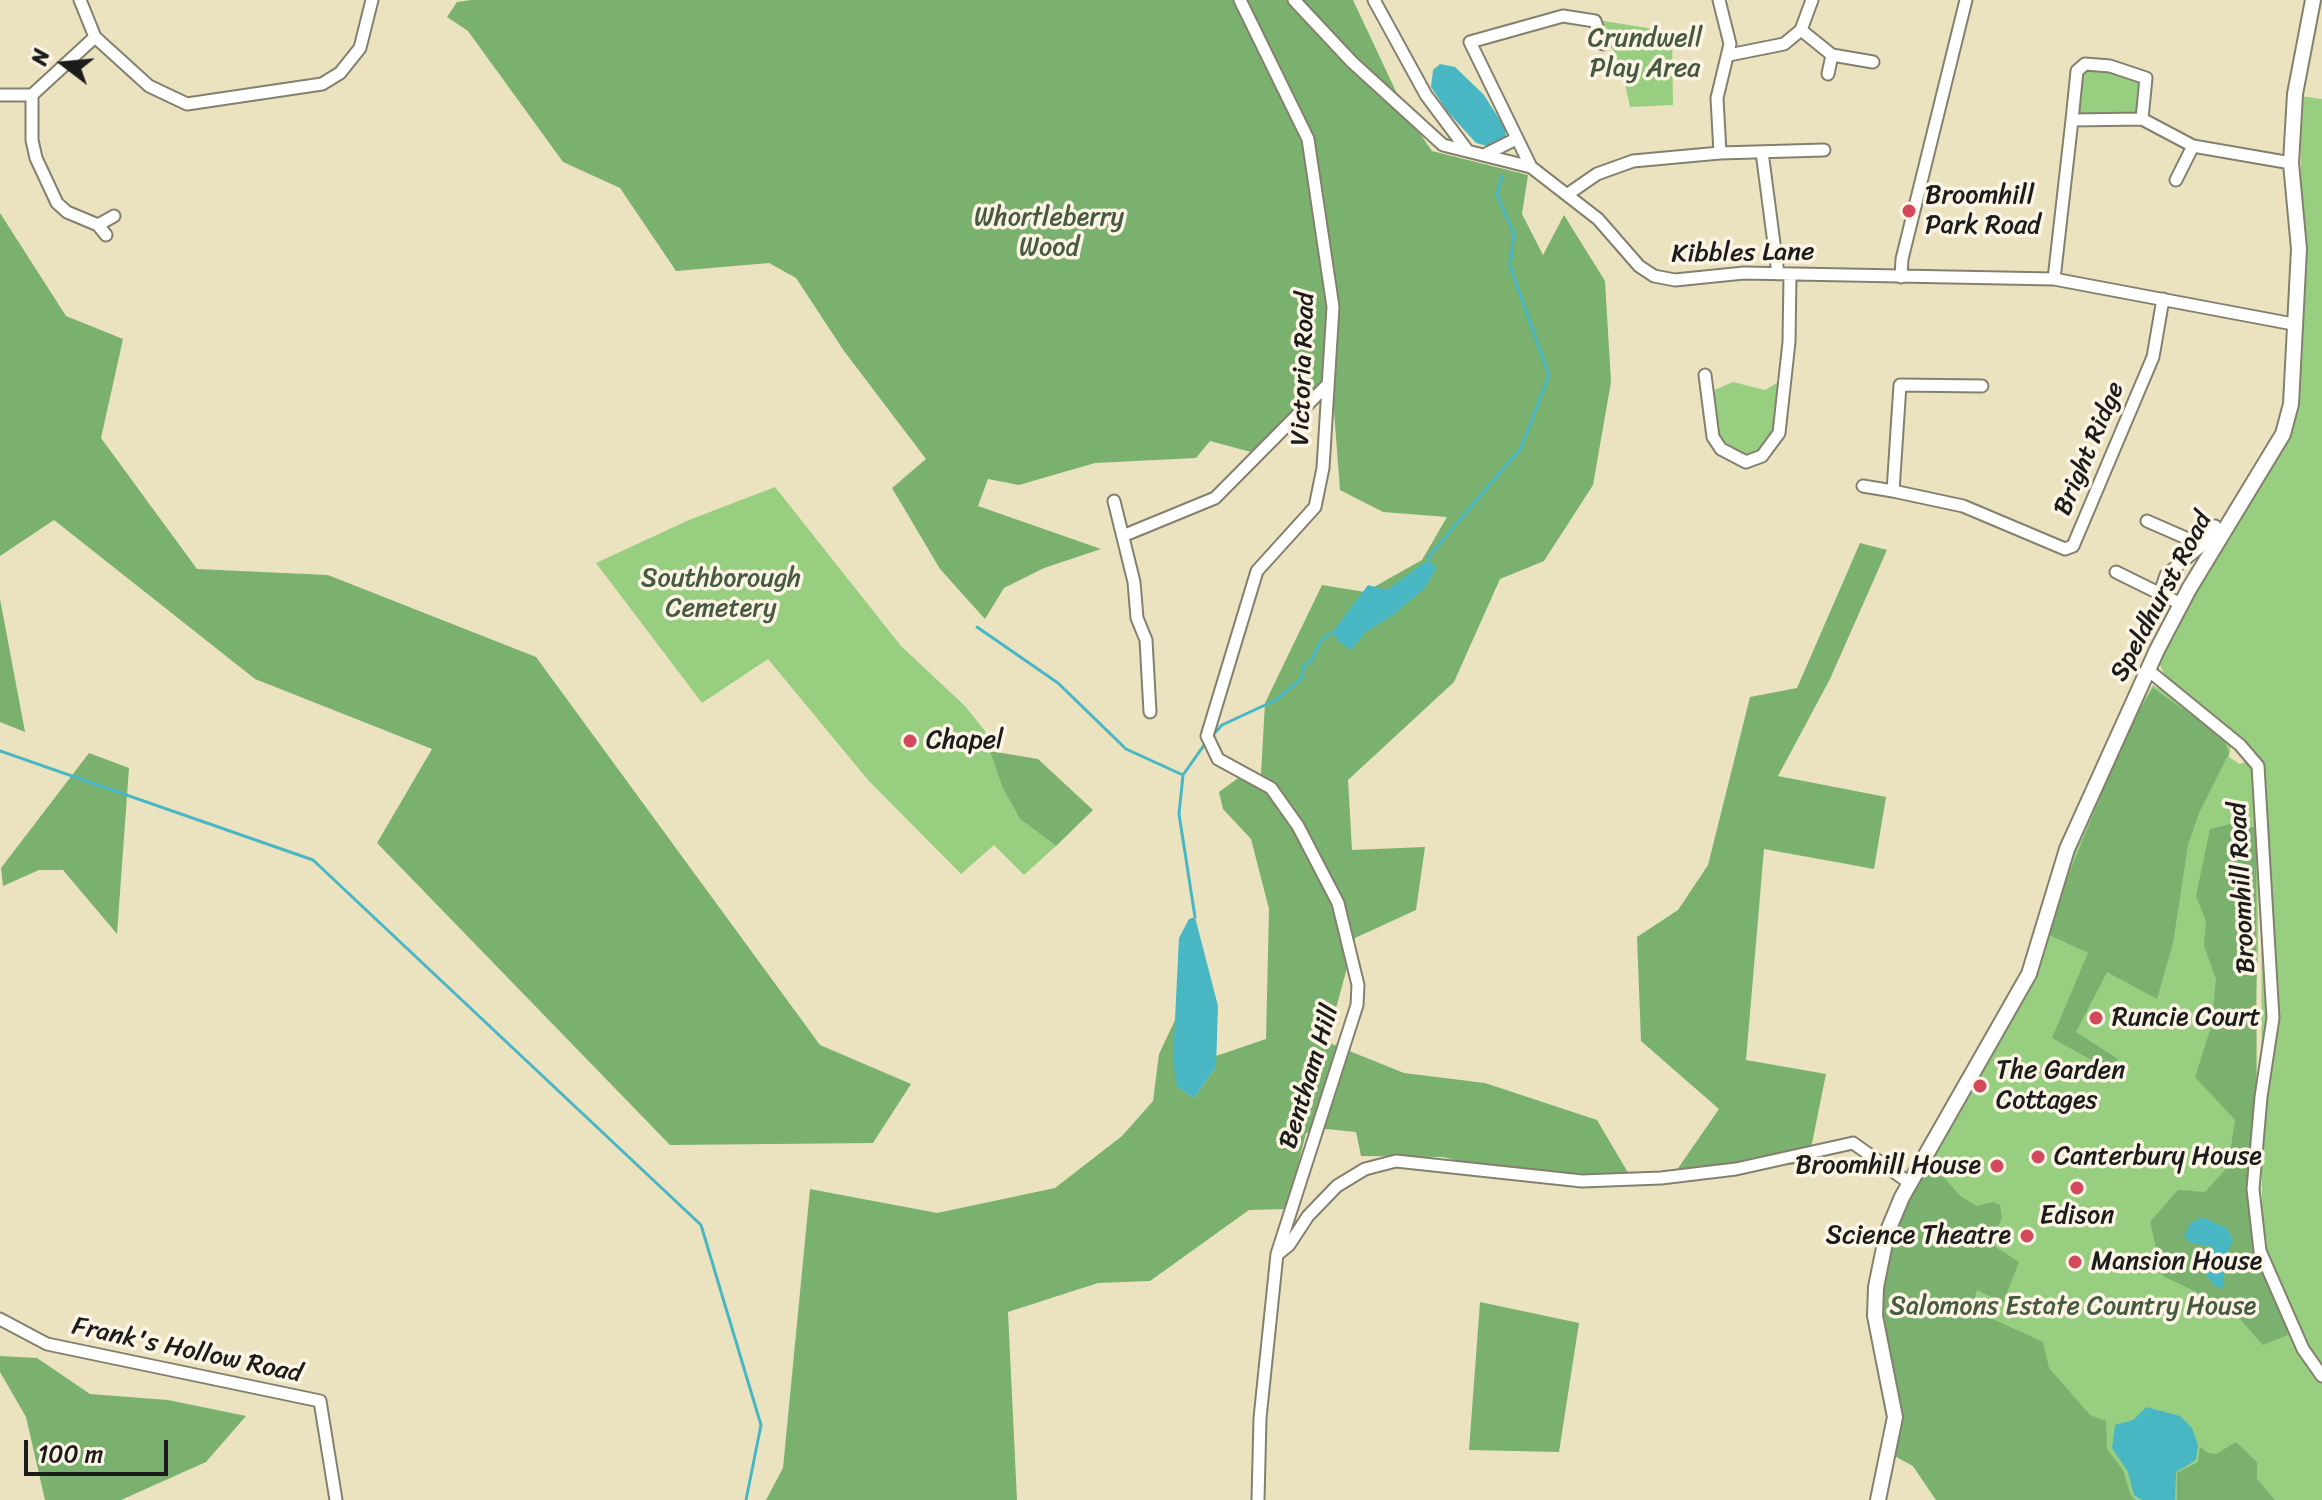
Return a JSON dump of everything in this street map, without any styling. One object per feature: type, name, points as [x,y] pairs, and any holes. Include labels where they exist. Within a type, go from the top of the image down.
[{"type":"street","points":[[80,0],[95,37],[149,86],[187,104],[298,90],[322,84],[347,66],[360,48],[372,0]]},
{"type":"street","name":"Victoria Road","points":[[1208,725],[1257,571],[1315,507],[1323,468],[1333,307],[1308,139],[1240,0]]},
{"type":"street","name":"Kibbles Lane","points":[[1294,0],[1352,62],[1443,145],[1531,167],[1598,219],[1639,266],[1654,276],[1675,280],[1784,275],[2054,279],[2293,324]]},
{"type":"street","points":[[1374,0],[1426,95],[1467,150]]},
{"type":"street","points":[[1719,0],[1728,35],[1729,55],[1717,98],[1720,153]]},
{"type":"street","points":[[1729,55],[1784,44],[1801,30],[1812,0]]},
{"type":"street","points":[[1901,277],[1902,259],[1966,0]]},
{"type":"street","name":"Speldhurst Road","points":[[1878,1500],[1895,1417],[1877,1340],[1876,1287],[1887,1233],[1911,1184],[2029,974],[2067,849],[2148,670],[2181,604],[2283,434],[2291,404],[2299,249],[2291,163],[2295,94],[2313,0]]},
{"type":"street","points":[[1531,167],[1470,42],[1563,16],[1595,21],[1603,44]]},
{"type":"street","points":[[1801,30],[1832,55],[1873,62]]},
{"type":"street","points":[[0,95],[32,95],[95,37]]},
{"type":"street","points":[[1828,74],[1832,55]]},
{"type":"street","points":[[2054,279],[2077,71],[2085,64],[2110,66],[2146,78],[2142,119]]},
{"type":"street","points":[[32,95],[32,140],[45,180],[57,203],[67,212],[102,230],[114,216]]},
{"type":"street","points":[[2072,120],[2142,119],[2193,146],[2291,163]]},
{"type":"street","points":[[1486,154],[1516,139]]},
{"type":"street","points":[[2176,180],[2193,146]]},
{"type":"street","points":[[1568,194],[1597,174],[1633,161],[1720,153],[1824,150]]},
{"type":"street","points":[[1705,375],[1713,437],[1721,449],[1746,462],[1762,456],[1779,433],[1789,342],[1784,275],[1762,152]]},
{"type":"street","name":"Bright Ridge","points":[[1893,491],[1963,506],[2065,549],[2073,546],[2153,357],[2163,299]]},
{"type":"street","points":[[1125,535],[1215,498],[1327,385]]},
{"type":"street","points":[[1863,486],[1893,491],[1900,385],[1982,386]]},
{"type":"street","points":[[1114,501],[1125,535],[1137,618],[1146,640],[1150,712]]},
{"type":"street","points":[[2147,521],[2202,545]]},
{"type":"street","points":[[2160,593],[2166,575],[2202,545],[2215,526]]},
{"type":"street","points":[[2116,572],[2181,604]]},
{"type":"street","name":"Broomhill Road","points":[[2148,670],[2240,745],[2258,766],[2273,1018],[2261,1097],[2253,1189],[2260,1251],[2303,1349],[2322,1376]]},
{"type":"street","name":"Bentham Hill","points":[[1208,725],[1212,753],[1225,764],[1271,788],[1298,826],[1338,903],[1358,985],[1357,1005],[1277,1254]]},
{"type":"street","points":[[1258,1500],[1260,1418],[1277,1254],[1289,1245],[1308,1216],[1337,1186],[1365,1169],[1396,1161],[1582,1181],[1661,1178],[1736,1169],[1853,1143],[1911,1184]]},
{"type":"street","name":"Frank's Hollow Road","points":[[0,1319],[7,1326],[47,1344],[320,1401],[336,1500]]},
{"type":"green space","name":"Whortleberry Wood","points":[[1353,0],[1407,115],[1432,151],[1528,175],[1522,214],[1543,255],[1564,215],[1605,281],[1611,382],[1593,485],[1544,561],[1500,579],[1454,682],[1348,780],[1352,850],[1425,847],[1416,910],[1355,938],[1327,1042],[1404,1073],[1485,1083],[1597,1120],[1630,1176],[1512,1174],[1443,1157],[1361,1156],[1356,1132],[1326,1129],[1306,1133],[1287,1209],[1249,1210],[1150,1281],[1098,1283],[1008,1312],[1017,1500],[766,1500],[783,1468],[810,1189],[937,1213],[1055,1188],[1122,1136],[1153,1101],[1159,1054],[1177,1016],[1177,1087],[1194,1098],[1216,1067],[1216,1056],[1266,1039],[1269,909],[1251,839],[1223,809],[1219,792],[1245,773],[1261,774],[1265,703],[1322,585],[1365,592],[1422,560],[1447,517],[1383,512],[1340,490],[1331,371],[1251,452],[1210,441],[1196,458],[1095,463],[1019,485],[988,479],[978,506],[1101,549],[1044,568],[1004,588],[985,619],[940,569],[892,488],[926,459],[844,351],[796,278],[769,263],[676,271],[620,188],[563,162],[468,31],[447,17],[457,2]]},
{"type":"green space","name":"Crundwell Play Area","points":[[1598,20],[1672,32],[1673,105],[1630,107],[1623,75],[1613,49],[1603,44]]},
{"type":"green space","points":[[2085,64],[2146,78],[2142,119],[2072,120],[2077,71]]},
{"type":"green space","points":[[2300,96],[2322,99],[2322,1365],[2314,1366],[2302,1329],[2262,1241],[2261,765],[2166,678],[2160,665],[2160,653],[2289,436],[2298,406],[2307,257],[2301,188]]},
{"type":"green space","points":[[0,213],[66,316],[123,339],[101,438],[197,569],[328,575],[536,657],[820,1045],[911,1084],[873,1143],[670,1145],[377,843],[432,749],[255,679],[54,520],[0,556]]},
{"type":"green space","points":[[1785,378],[1770,448],[1746,462],[1721,449],[1710,392],[1733,382],[1765,390]]},
{"type":"green space","name":"Southborough Cemetery","points":[[775,487],[901,646],[965,706],[985,731],[1003,789],[1020,819],[1056,846],[1024,875],[994,845],[961,874],[868,780],[768,659],[702,703],[596,563],[689,520]]},
{"type":"green space","points":[[1860,543],[1887,550],[1830,679],[1778,776],[1886,797],[1874,869],[1764,849],[1746,1060],[1826,1074],[1808,1163],[1672,1177],[1719,1109],[1641,1041],[1637,937],[1678,910],[1708,865],[1750,697],[1797,688]]},
{"type":"green space","points":[[0,599],[25,732],[0,722]]},
{"type":"green space","name":"Salomons Estate Country House","points":[[2153,685],[2191,709],[2231,744],[2229,757],[2240,764],[2248,761],[2257,771],[2258,950],[2253,1066],[2257,1249],[2299,1350],[2322,1384],[2322,1500],[1936,1500],[1913,1466],[1893,1455],[1905,1206],[2020,1001],[2067,867],[2126,730]]},
{"type":"green space","points":[[2153,688],[2223,737],[2229,753],[2199,813],[2188,845],[2173,943],[2157,999],[2107,972],[2076,1032],[2118,1059],[2111,1071],[2052,1038],[2088,953],[2045,933],[2127,731]]},
{"type":"green space","points":[[990,751],[1038,759],[1093,810],[1056,846],[1020,819],[1003,789]]},
{"type":"green space","points":[[89,753],[129,768],[117,934],[63,870],[39,870],[3,886],[1,868]]},
{"type":"green space","points":[[2235,823],[2256,828],[2257,1211],[2262,1241],[2302,1329],[2263,1345],[2231,1309],[2163,1276],[2150,1222],[2178,1190],[2205,1192],[2228,1167],[2235,1120],[2195,1077],[2211,1027],[2216,979],[2204,946],[2206,921],[2196,896],[2210,829]]},
{"type":"green space","points":[[1931,1162],[1960,1196],[1977,1206],[1993,1202],[2000,1205],[2002,1218],[1991,1244],[2019,1262],[2003,1303],[1977,1290],[1971,1309],[2043,1342],[2049,1368],[2090,1415],[2106,1421],[2107,1449],[2123,1470],[2131,1496],[2136,1500],[1936,1500],[1913,1466],[1893,1455],[1880,1299],[1888,1249],[1905,1206]]},
{"type":"green space","points":[[1480,1302],[1579,1323],[1559,1452],[1469,1450]]},
{"type":"green space","points":[[0,1356],[37,1358],[90,1394],[168,1400],[246,1416],[206,1462],[121,1500],[45,1500],[26,1417],[0,1372]]},
{"type":"green space","points":[[2236,1442],[2257,1462],[2257,1479],[2275,1500],[2177,1500],[2177,1473],[2198,1462],[2200,1447],[2216,1454]]},
{"type":"water","points":[[1440,64],[1455,67],[1484,95],[1505,128],[1506,136],[1501,142],[1487,146],[1476,143],[1447,111],[1431,87],[1433,70]]},
{"type":"water","points":[[1425,562],[1437,566],[1425,588],[1393,615],[1366,632],[1351,650],[1338,641],[1334,630],[1368,585],[1387,590]]},
{"type":"water","points":[[1195,917],[1218,1006],[1216,1067],[1194,1098],[1177,1087],[1173,1060],[1179,938],[1189,919]]},
{"type":"water","points":[[2201,1217],[2227,1228],[2233,1241],[2224,1258],[2224,1288],[2216,1287],[2204,1273],[2213,1257],[2213,1247],[2191,1243],[2184,1236],[2190,1224]]},
{"type":"water","points":[[2146,1407],[2180,1416],[2192,1428],[2198,1445],[2196,1460],[2176,1472],[2175,1500],[2142,1500],[2134,1495],[2128,1472],[2112,1448],[2115,1425],[2133,1420]]},
{"type":"waterway","points":[[1428,566],[1430,555],[1521,448],[1549,375],[1510,266],[1514,234],[1497,195],[1502,176]]},
{"type":"waterway","points":[[977,627],[1058,683],[1126,749],[1183,775]]},
{"type":"waterway","points":[[1212,736],[1222,725],[1276,700],[1301,679],[1304,665],[1311,661],[1321,641],[1329,634],[1339,633]]},
{"type":"waterway","points":[[1195,917],[1179,814],[1183,775],[1207,741]]},
{"type":"waterway","points":[[0,751],[313,860],[701,1225],[761,1425],[746,1500]]},
{"type":"place","name":"Broomhill Park Road","points":[[1909,211]]},
{"type":"place","name":"Chapel","points":[[910,741]]},
{"type":"place","name":"Runcie Court","points":[[2096,1018]]},
{"type":"place","name":"The Garden Cottages","points":[[1980,1086]]},
{"type":"place","name":"Canterbury House","points":[[2038,1157]]},
{"type":"place","name":"Broomhill House","points":[[1997,1166]]},
{"type":"place","name":"Edison","points":[[2077,1188]]},
{"type":"place","name":"Science Theatre","points":[[2027,1236]]},
{"type":"place","name":"Mansion House","points":[[2075,1262]]}]
